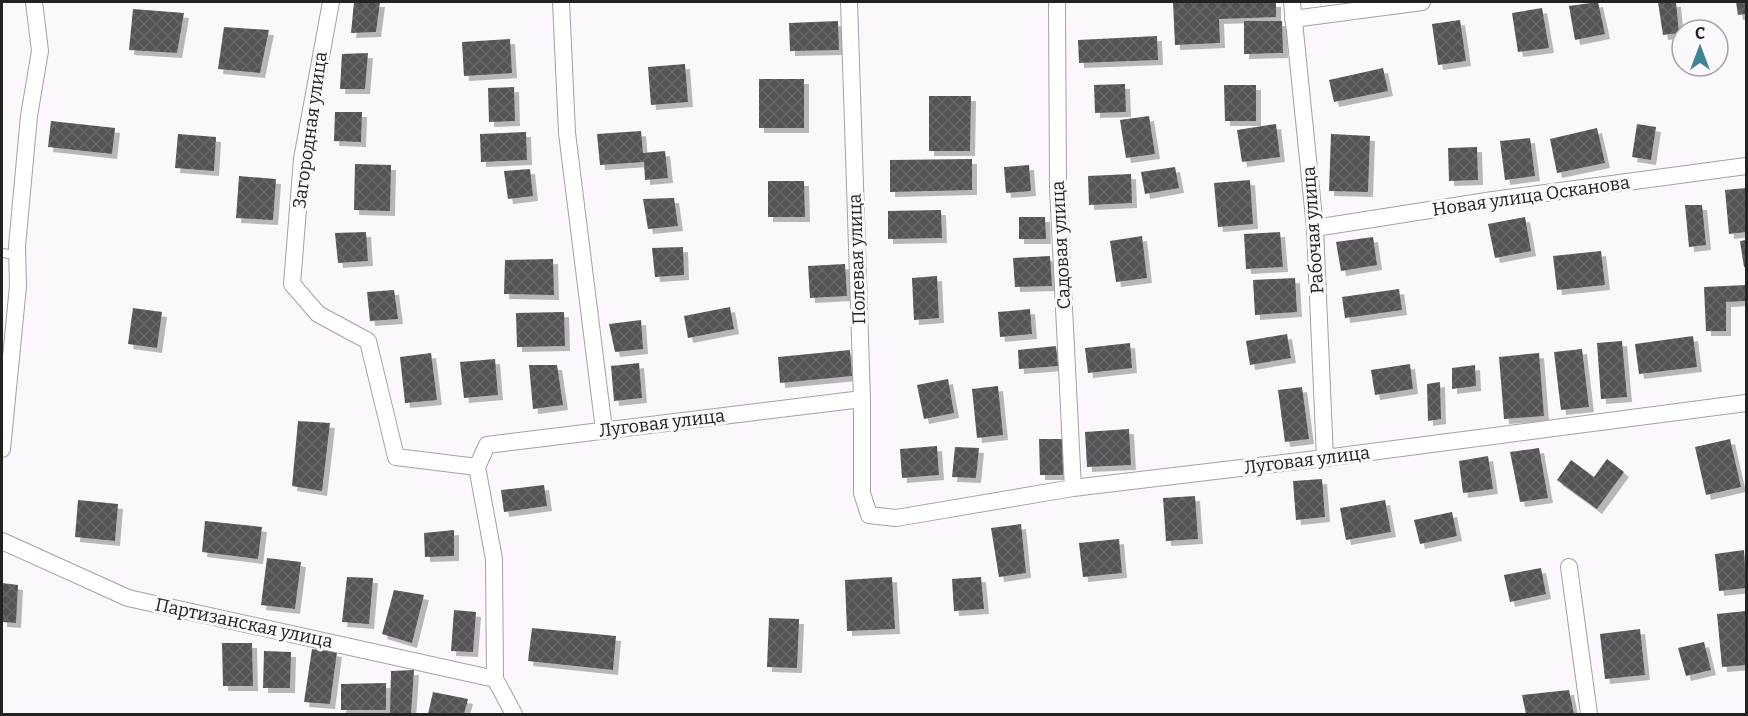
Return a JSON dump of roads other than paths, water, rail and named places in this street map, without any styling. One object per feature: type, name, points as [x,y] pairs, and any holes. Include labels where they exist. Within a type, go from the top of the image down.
[{"type":"street","points":[[2,449],[18,286],[9,254],[40,51],[34,2]]},
{"type":"street","name":"Загородная улица","points":[[331,2],[302,159],[292,284],[318,314],[368,341],[396,457],[477,467]]},
{"type":"street","points":[[561,2],[567,133],[604,430]]},
{"type":"street","name":"Полевая улица","points":[[849,2],[862,399],[862,493],[869,515]]},
{"type":"street","name":"Садовая улица","points":[[1057,2],[1058,188],[1073,488]]},
{"type":"street","name":"Рабочая улица","points":[[1292,2],[1315,228],[1325,458]]},
{"type":"street","points":[[1293,19],[1422,2]]},
{"type":"street","name":"Новая улица Осканова","points":[[1315,228],[1492,200],[1746,166]]},
{"type":"street","name":"Луговая улица","points":[[477,467],[488,445],[862,399]]},
{"type":"street","name":"Луговая улица","points":[[869,515],[896,518],[1073,488],[1325,458],[1746,403]]},
{"type":"street","points":[[477,467],[494,559],[495,678],[514,714]]},
{"type":"street","name":"Партизанская улица","points":[[2,541],[128,598],[495,678]]},
{"type":"street","points":[[1569,567],[1589,714]]}]
